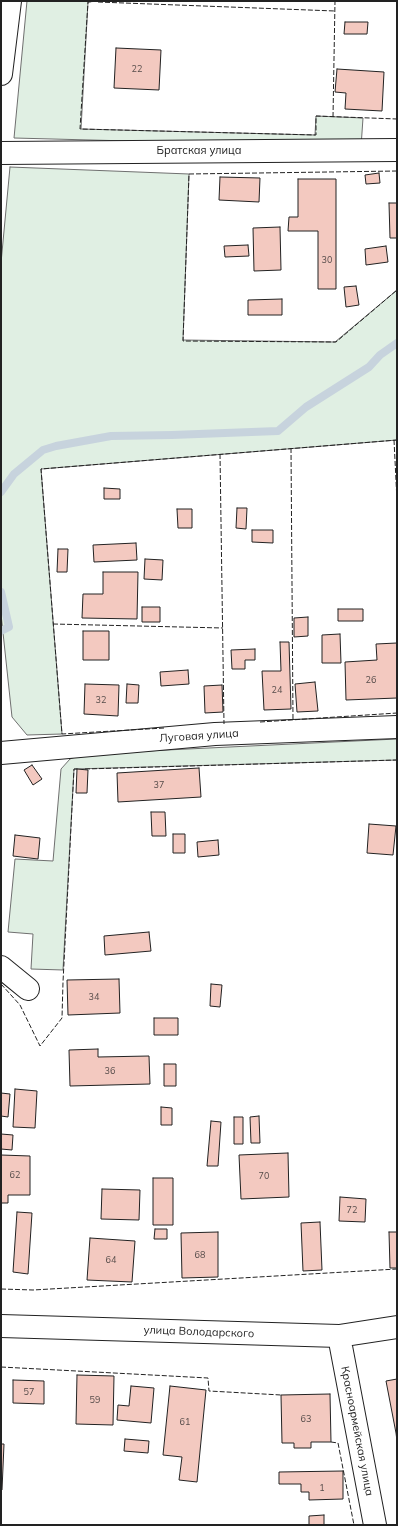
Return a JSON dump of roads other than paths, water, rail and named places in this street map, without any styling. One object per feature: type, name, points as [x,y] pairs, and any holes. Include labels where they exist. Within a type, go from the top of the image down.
[{"type":"street","points":[[1,74],[10,1]]},
{"type":"street","name":"Братская улица","points":[[1,153],[397,150]]},
{"type":"street","name":"Луговая улица","points":[[1,753],[215,734],[397,727]]},
{"type":"street","points":[[1,967],[28,989]]},
{"type":"street","name":"улица Володарского","points":[[1,1326],[339,1336],[397,1327]]},
{"type":"street","name":"Красноармейская улица","points":[[339,1336],[374,1525]]},
{"type":"waterway","points":[[1,492],[14,474],[43,450],[56,446],[111,436],[278,431],[306,407],[369,367],[380,355],[397,343]]},
{"type":"waterway","points":[[1,592],[9,627],[1,631]]}]
